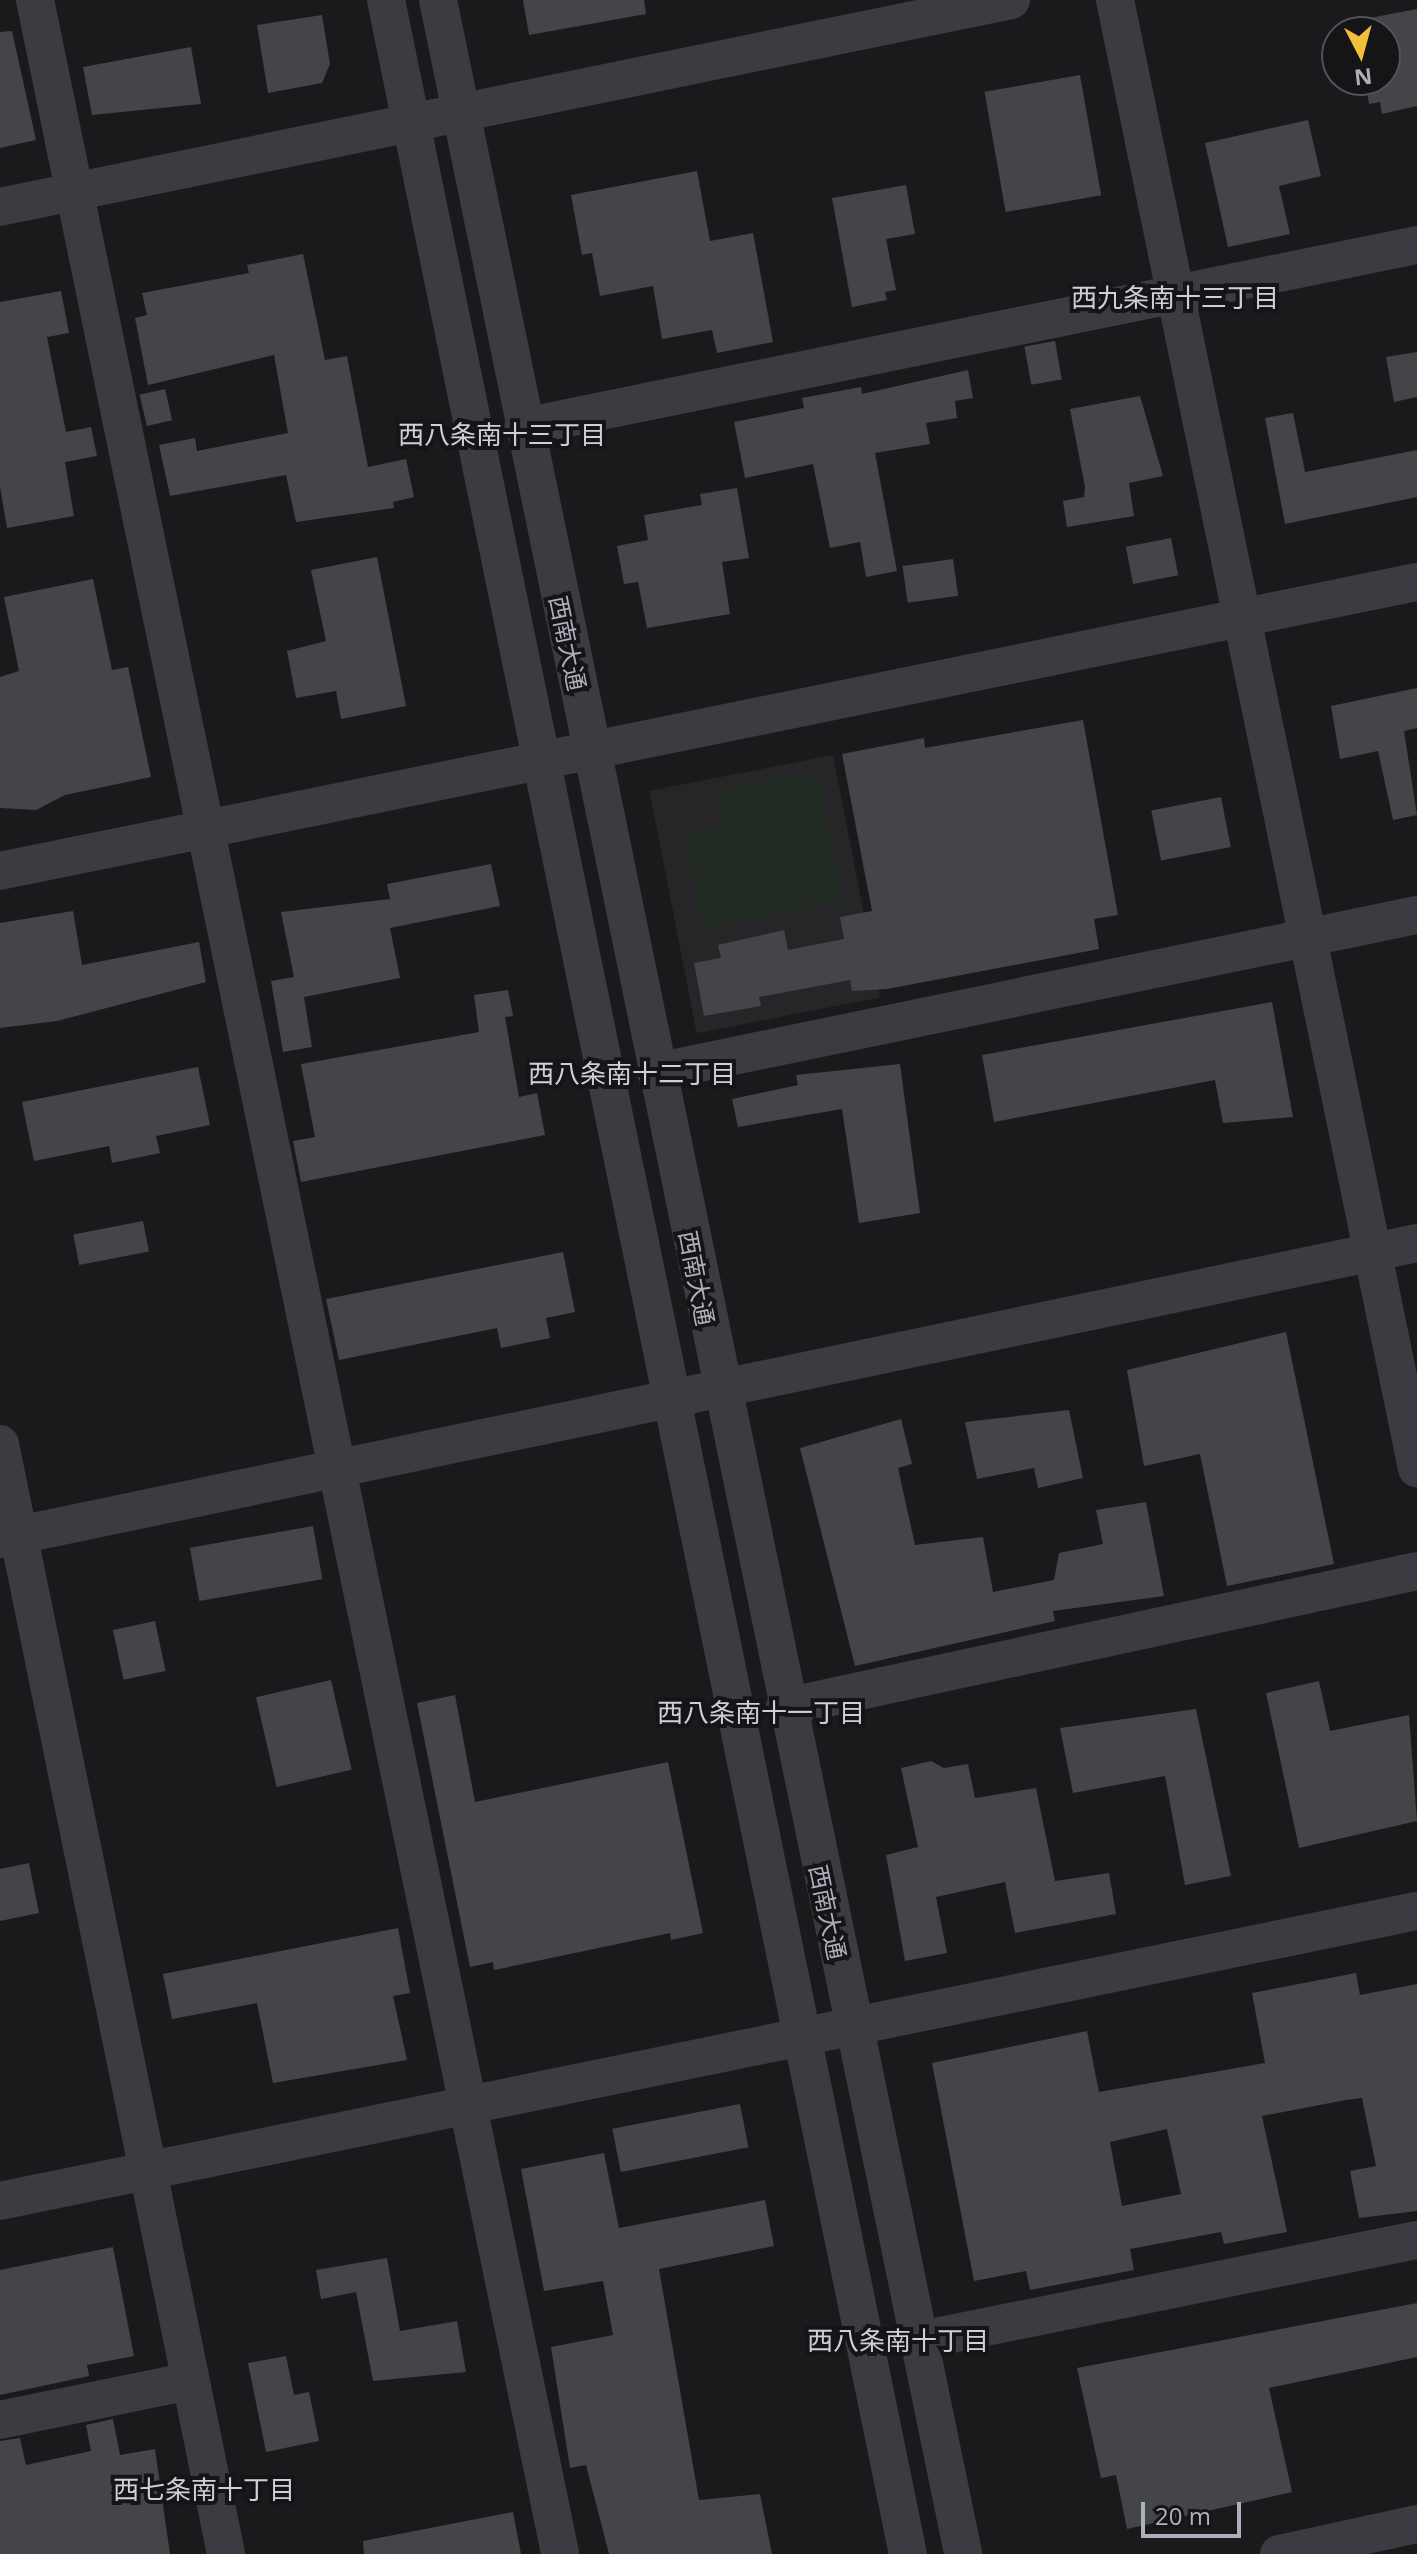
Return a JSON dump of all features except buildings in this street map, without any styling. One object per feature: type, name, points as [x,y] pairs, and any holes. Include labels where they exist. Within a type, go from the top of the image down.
[{"type":"street","points":[[35,0],[560,2554]]},
{"type":"street","name":"西南大通","points":[[386,0],[539,762],[908,2554]]},
{"type":"street","name":"西南大通","points":[[438,0],[464,112],[523,427],[785,1707],[963,2554]]},
{"type":"street","points":[[0,207],[1011,0]]},
{"type":"street","points":[[1115,0],[1417,1468]]},
{"type":"street","points":[[523,427],[1417,245]]},
{"type":"street","points":[[0,871],[1417,582]]},
{"type":"street","points":[[656,1072],[1417,915]]},
{"type":"street","points":[[10,1537],[334,1465],[671,1400],[1417,1243]]},
{"type":"street","points":[[0,1444],[10,1537],[226,2554]]},
{"type":"street","points":[[785,1707],[1417,1571]]},
{"type":"street","points":[[0,2201],[1417,1911]]},
{"type":"street","points":[[916,2341],[1417,2240]]},
{"type":"street","points":[[0,2420],[190,2381]]},
{"type":"street","points":[[1279,2554],[1417,2524]]},
{"type":"shaded area","points":[[833,755],[880,997],[697,1033],[649,791]]},
{"type":"shaded area","points":[[818,771],[843,902],[703,929],[684,833],[725,825],[718,790]]},
{"type":"district","name":"西九条南十三丁目","points":[[1175,298]]},
{"type":"district","name":"西八条南十三丁目","points":[[502,435]]},
{"type":"district","name":"西八条南十二丁目","points":[[632,1074]]},
{"type":"district","name":"西八条南十一丁目","points":[[761,1713]]},
{"type":"district","name":"西八条南十丁目","points":[[898,2341]]},
{"type":"district","name":"西七条南十丁目","points":[[204,2490]]}]
